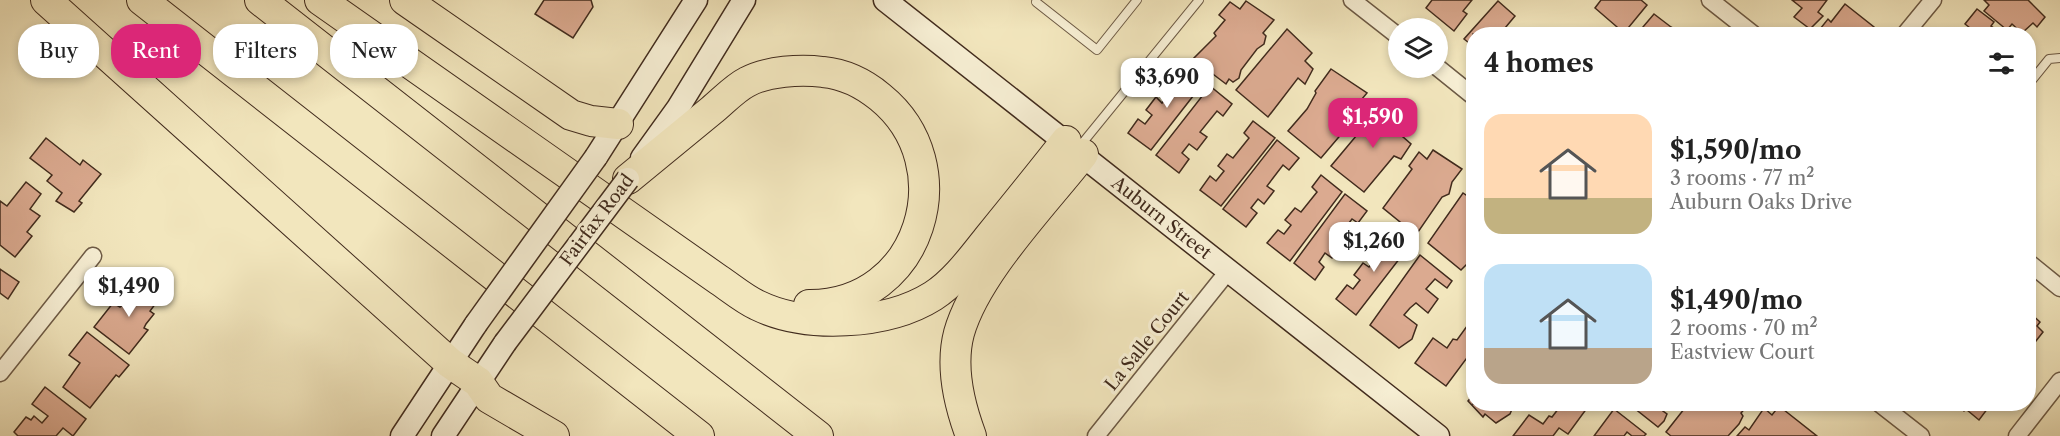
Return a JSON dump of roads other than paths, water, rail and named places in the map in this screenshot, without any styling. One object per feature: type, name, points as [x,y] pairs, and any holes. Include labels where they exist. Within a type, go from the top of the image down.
[{"type":"highway","points":[[46,0],[450,363],[478,382],[489,398],[554,436]]},
{"type":"highway","points":[[142,0],[699,436]]},
{"type":"highway","points":[[260,0],[818,436]]},
{"type":"highway","points":[[320,0],[719,280],[758,305],[790,316],[831,321],[866,320],[904,310],[934,296],[1076,148]]},
{"type":"highway","points":[[405,0],[571,115],[591,121],[618,124]]},
{"type":"highway","points":[[628,179],[748,81],[800,69],[841,74],[872,90],[897,111],[917,143],[925,178],[924,210],[912,242],[893,271],[876,286],[845,301],[812,306],[781,302],[719,280]]},
{"type":"highway","points":[[971,436],[961,410],[955,375],[959,335],[972,301],[1076,148]]},
{"type":"main road","name":"Fairfax Road","points":[[402,436],[476,324],[596,157],[696,0]]},
{"type":"main road","name":"Fairfax Road","points":[[443,436],[505,344],[678,108],[744,0]]},
{"type":"main road","name":"Auburn Street","points":[[885,0],[1076,148],[1438,436]]},
{"type":"street","points":[[1352,0],[1388,28]]},
{"type":"street","points":[[1710,0],[1744,27]]},
{"type":"street","points":[[1911,27],[1933,0]]},
{"type":"street","points":[[1448,76],[1466,90]]},
{"type":"street","points":[[0,373],[93,256]]},
{"type":"street","points":[[2036,268],[2060,288]]},
{"type":"street","name":"La Salle Court","points":[[1096,436],[1229,270]]},
{"type":"street","points":[[2017,436],[2058,387]]},
{"type":"street","points":[[1889,411],[1921,436]]},
{"type":"lane","points":[[1036,2],[1097,50],[1137,0]]},
{"type":"lane","points":[[1076,148],[1199,0]]},
{"type":"lane","points":[[2036,75],[2049,59],[2060,58]]}]
